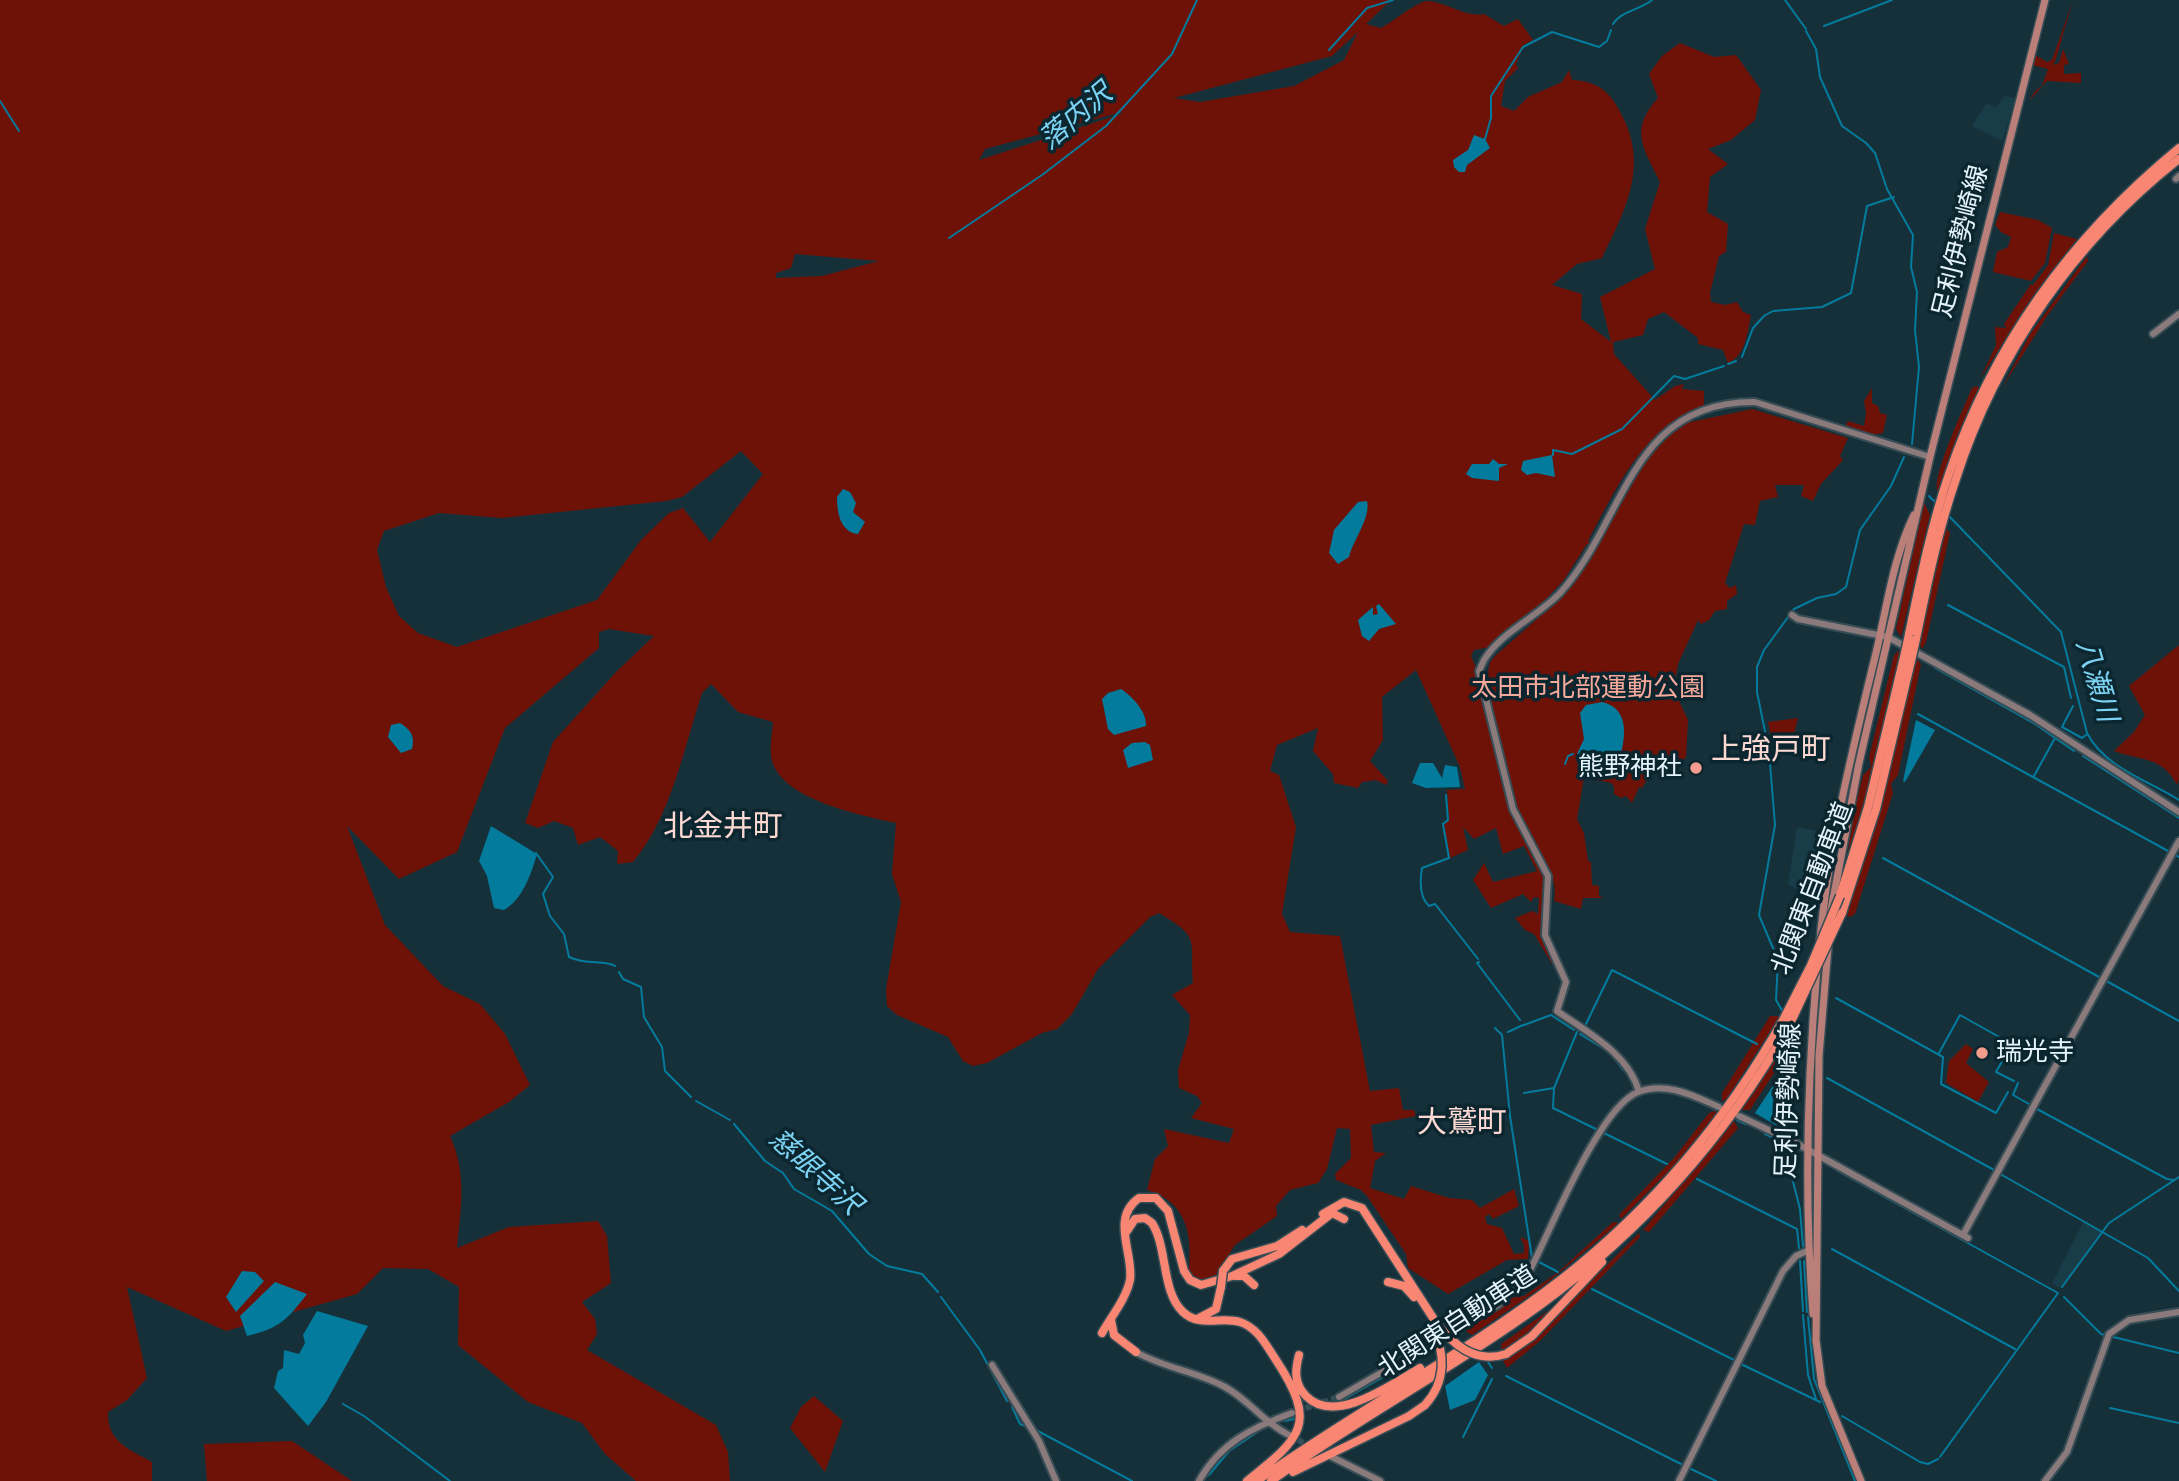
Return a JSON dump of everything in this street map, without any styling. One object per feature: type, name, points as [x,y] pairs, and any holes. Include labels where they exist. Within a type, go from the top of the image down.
[{"type":"highway","name":"北関東自動車道","points":[[1271,1481],[1538,1307],[1595,1262],[1644,1217],[1719,1133],[1754,1084],[1842,913],[1876,809],[1938,523],[1974,409],[2006,347],[2034,303],[2093,228],[2179,148]]},
{"type":"highway","name":"北関東自動車道","points":[[1946,496],[1991,393],[2041,307],[2099,234],[2179,159]]},
{"type":"highway","name":"北関東自動車道","points":[[1257,1481],[1361,1410],[1467,1345],[1555,1284],[1638,1212],[1705,1138],[1786,1023],[1815,956],[1840,896],[1868,807],[1908,659]]},
{"type":"highway","points":[[1100,1332],[1113,1314],[1129,1282],[1125,1219],[1131,1204],[1143,1196],[1156,1198],[1168,1212],[1184,1271],[1190,1280],[1206,1286],[1279,1254],[1328,1215],[1335,1213],[1344,1219]]},
{"type":"highway","points":[[1186,1315],[1198,1318],[1212,1313],[1218,1305],[1223,1271],[1232,1259],[1284,1242],[1335,1205],[1354,1202],[1366,1212],[1433,1323],[1441,1347],[1442,1364],[1436,1389],[1425,1405],[1409,1416],[1315,1459],[1279,1481]]},
{"type":"highway","points":[[1388,1282],[1409,1289],[1433,1323],[1471,1355],[1490,1357],[1506,1354],[1532,1336],[1644,1217]]},
{"type":"highway","points":[[1125,1241],[1128,1227],[1135,1219],[1145,1218],[1152,1223],[1173,1294],[1186,1315],[1201,1321],[1236,1321],[1255,1331],[1299,1401],[1300,1423],[1291,1442],[1247,1481]]},
{"type":"highway","points":[[1232,1276],[1244,1276],[1254,1285]]},
{"type":"highway","points":[[1113,1314],[1112,1332],[1136,1353]]},
{"type":"highway","points":[[1299,1355],[1296,1375],[1301,1390],[1314,1403],[1331,1407],[1359,1399],[1467,1345]]},
{"type":"main road","name":"足利伊勢崎線","points":[[1861,1481],[1822,1386],[1807,1251],[1812,1036],[1827,880],[1850,761],[1922,495],[2045,0]]},
{"type":"main road","name":"足利伊勢崎線","points":[[1816,1342],[1820,1038],[1831,912],[1884,636]]},
{"type":"main road","points":[[1817,1223],[1814,1245],[1807,1251],[1818,1259]]},
{"type":"street","points":[[2153,334],[2179,314]]},
{"type":"street","points":[[1639,1091],[1634,1077],[1614,1052],[1557,1011],[1566,982],[1545,935],[1549,880],[1517,819],[1510,798],[1479,671],[1484,660],[1560,592],[1644,454],[1684,419],[1732,404],[1755,402],[1930,457]]},
{"type":"street","points":[[1792,615],[1798,619],[1884,636],[2030,715],[2179,812]]},
{"type":"street","points":[[1739,1116],[1818,1155],[1966,1237],[2179,841]]},
{"type":"street","points":[[1339,1397],[1471,1321],[1513,1293],[1533,1264],[1605,1122],[1626,1098],[1639,1091],[1675,1089],[1719,1107]]},
{"type":"street","points":[[1679,1481],[1783,1271],[1796,1256],[1807,1251]]},
{"type":"street","points":[[2045,1481],[2067,1452],[2109,1334],[2129,1320],[2179,1312]]},
{"type":"street","points":[[1100,1332],[1166,1367],[1227,1388],[1266,1422],[1289,1435]]},
{"type":"street","points":[[992,1365],[1038,1441],[1056,1481]]},
{"type":"street","points":[[1199,1481],[1227,1446],[1266,1422],[1292,1413]]},
{"type":"street","points":[[1332,1457],[1380,1481]]},
{"type":"shaded area","points":[[2004,96],[2016,98],[2002,141],[1972,126],[1986,104],[1997,107]]},
{"type":"shaded area","points":[[1797,827],[1830,834],[1819,902],[1788,884]]},
{"type":"shaded area","points":[[2084,1221],[2102,1231],[2060,1288],[2052,1283]]},
{"type":"green space","name":"太田市北部運動公園","points":[[0,0],[1391,0],[1366,24],[1381,28],[1425,1],[1469,14],[1484,14],[1504,26],[1518,19],[1533,40],[1524,45],[1516,64],[1518,68],[1505,81],[1501,106],[1514,111],[1528,97],[1562,82],[1569,70],[1572,80],[1594,84],[1605,92],[1615,103],[1628,129],[1633,148],[1632,185],[1620,221],[1602,258],[1577,264],[1552,285],[1582,294],[1581,319],[1611,342],[1600,297],[1655,269],[1645,229],[1660,182],[1644,148],[1641,129],[1649,109],[1658,98],[1649,74],[1662,56],[1680,43],[1714,57],[1736,55],[1761,90],[1755,120],[1731,140],[1708,149],[1728,164],[1710,177],[1707,212],[1728,224],[1726,252],[1719,256],[1710,293],[1711,302],[1725,305],[1737,302],[1743,312],[1751,315],[1745,343],[1739,355],[1728,363],[1723,350],[1698,344],[1698,338],[1664,312],[1648,319],[1643,335],[1613,342],[1614,354],[1655,400],[1675,386],[1684,384],[1682,389],[1704,391],[1704,409],[1683,417],[1664,429],[1648,444],[1621,481],[1588,541],[1596,545],[1647,459],[1686,423],[1752,409],[1848,438],[1840,456],[1843,460],[1821,484],[1813,501],[1801,496],[1804,485],[1775,485],[1778,497],[1760,501],[1755,525],[1744,524],[1725,583],[1730,588],[1736,585],[1737,594],[1727,601],[1727,609],[1715,611],[1709,620],[1701,624],[1698,620],[1678,664],[1675,681],[1682,682],[1679,701],[1688,720],[1686,757],[1670,772],[1654,767],[1642,788],[1639,787],[1632,803],[1626,796],[1621,798],[1614,794],[1614,786],[1611,783],[1584,777],[1577,819],[1584,833],[1588,861],[1591,862],[1592,885],[1599,886],[1599,896],[1604,898],[1583,898],[1581,909],[1554,901],[1555,890],[1549,870],[1515,805],[1487,677],[1490,662],[1496,655],[1562,597],[1594,548],[1587,544],[1564,580],[1547,598],[1491,647],[1474,650],[1471,656],[1480,677],[1509,806],[1545,874],[1548,894],[1542,924],[1544,939],[1557,962],[1552,964],[1534,934],[1525,930],[1515,918],[1532,911],[1538,914],[1539,898],[1534,897],[1531,902],[1523,894],[1491,908],[1473,880],[1484,863],[1493,882],[1537,871],[1524,846],[1503,854],[1496,828],[1474,839],[1463,827],[1468,850],[1450,858],[1444,824],[1449,820],[1447,790],[1465,789],[1460,767],[1416,670],[1382,697],[1383,740],[1370,761],[1388,781],[1386,785],[1376,780],[1362,782],[1358,788],[1334,783],[1333,774],[1313,751],[1318,728],[1277,745],[1270,771],[1279,775],[1296,827],[1282,914],[1290,932],[1340,936],[1370,1091],[1399,1088],[1403,1110],[1414,1110],[1416,1116],[1371,1125],[1374,1152],[1386,1153],[1375,1161],[1370,1188],[1404,1199],[1411,1186],[1449,1198],[1472,1200],[1480,1208],[1514,1189],[1519,1206],[1493,1219],[1489,1214],[1485,1217],[1487,1224],[1502,1228],[1514,1254],[1524,1253],[1520,1237],[1529,1241],[1528,1259],[1507,1260],[1448,1294],[1408,1268],[1406,1254],[1367,1196],[1361,1190],[1336,1180],[1335,1174],[1351,1158],[1350,1129],[1337,1128],[1327,1169],[1318,1183],[1290,1190],[1276,1206],[1277,1216],[1235,1245],[1213,1279],[1195,1279],[1189,1271],[1188,1232],[1179,1211],[1160,1195],[1147,1190],[1155,1159],[1168,1146],[1164,1129],[1229,1143],[1234,1129],[1191,1118],[1202,1103],[1197,1096],[1179,1088],[1178,1070],[1189,1033],[1190,1015],[1172,995],[1193,983],[1192,948],[1187,934],[1159,913],[1150,917],[1098,969],[1072,1014],[1057,1029],[1042,1033],[987,1063],[973,1066],[963,1061],[948,1037],[897,1015],[887,1006],[886,989],[901,902],[892,874],[896,823],[825,804],[791,786],[779,775],[772,761],[773,722],[738,712],[711,684],[702,693],[667,803],[646,844],[633,862],[617,864],[618,851],[600,837],[578,845],[573,828],[554,821],[538,828],[525,823],[553,742],[617,671],[654,636],[609,629],[599,632],[599,648],[505,728],[457,852],[399,879],[347,826],[385,925],[443,986],[480,1004],[505,1034],[530,1085],[509,1102],[450,1136],[461,1177],[457,1248],[509,1227],[598,1221],[607,1236],[611,1283],[582,1302],[595,1319],[597,1334],[587,1350],[716,1425],[728,1452],[730,1481],[636,1481],[605,1454],[582,1423],[528,1402],[458,1345],[459,1287],[428,1269],[383,1268],[357,1294],[226,1331],[127,1287],[147,1378],[127,1400],[108,1412],[109,1422],[115,1438],[152,1462],[152,1481],[0,1481]],"holes":[[[1358,32],[1344,60],[1294,86],[1200,102],[1174,98],[1332,56]],[[1122,112],[979,160],[985,149]],[[795,254],[879,261],[822,276],[776,278],[776,273],[791,268]],[[741,451],[763,474],[710,542],[683,508],[669,513],[641,540],[597,600],[457,647],[418,633],[399,616],[386,587],[377,550],[384,531],[439,513],[502,518],[666,501],[682,497]]]},
{"type":"green space","points":[[2073,0],[2052,65],[2059,63],[2063,49],[2069,64],[2064,65],[2064,74],[2081,73],[2081,83],[2047,81],[2029,101],[2042,86],[2048,69],[2032,65],[2035,55],[2047,62],[2052,60]]},
{"type":"green space","points":[[2000,212],[2038,220],[2052,228],[2045,263],[2031,281],[1993,272],[1997,252],[2008,247],[2011,237],[1995,225]]},
{"type":"green space","points":[[2054,233],[2077,239],[2031,299],[1980,379],[1996,345],[1995,327],[2006,328],[2004,324],[2031,284],[2033,285],[2048,265]]},
{"type":"green space","points":[[2087,256],[2088,261],[2047,316],[2002,388],[2030,334]]},
{"type":"green space","points":[[1979,387],[1957,437],[1938,492],[1943,458],[1972,388]]},
{"type":"green space","points":[[1872,388],[1872,403],[1878,406],[1880,413],[1887,415],[1883,433],[1872,435],[1845,427],[1848,421],[1864,426],[1864,401]]},
{"type":"green space","points":[[1924,502],[1930,515],[1901,637],[1896,629]]},
{"type":"green space","points":[[1946,528],[1950,533],[1926,642],[1922,649],[1919,643]]},
{"type":"green space","points":[[2179,645],[2177,785],[2158,764],[2114,751],[2134,732],[2145,715],[2129,686]]},
{"type":"green space","points":[[1900,650],[1876,758],[1846,867],[1853,815],[1863,775],[1871,767],[1869,757],[1894,655]]},
{"type":"green space","points":[[1916,658],[1921,664],[1898,775],[1891,784],[1893,793],[1855,914],[1850,917],[1846,915],[1847,911],[1876,827]]},
{"type":"green space","points":[[1798,718],[1791,747],[1773,745],[1768,722]]},
{"type":"green space","points":[[1770,1016],[1780,1016],[1726,1100],[1722,1101],[1722,1093]]},
{"type":"green space","points":[[1793,1029],[1798,1046],[1797,1058],[1785,1056],[1750,1110],[1741,1110]]},
{"type":"green space","points":[[1966,1044],[1973,1049],[1966,1063],[1989,1082],[1978,1102],[1946,1083],[1949,1061]]},
{"type":"green space","points":[[1709,1113],[1717,1113],[1678,1162],[1621,1219],[1619,1215],[1674,1158]]},
{"type":"green space","points":[[1734,1121],[1738,1128],[1649,1232],[1643,1230]]},
{"type":"green space","points":[[1613,1222],[1619,1223],[1541,1288],[1472,1335],[1467,1332],[1467,1327],[1510,1298],[1524,1296],[1557,1273]]},
{"type":"green space","points":[[1639,1233],[1640,1237],[1540,1341],[1507,1368],[1502,1358],[1501,1344],[1552,1308],[1506,1358],[1524,1348]]},
{"type":"green space","points":[[814,1396],[843,1421],[825,1472],[790,1428],[801,1407]]},
{"type":"green space","points":[[292,1441],[352,1481],[207,1481],[204,1444]]},
{"type":"water","points":[[1474,135],[1485,139],[1490,148],[1467,165],[1465,172],[1459,172],[1454,167],[1453,160],[1468,150]]},
{"type":"water","points":[[1552,455],[1555,477],[1536,473],[1527,475],[1521,470],[1523,461]]},
{"type":"water","points":[[1493,459],[1499,464],[1508,464],[1499,468],[1499,481],[1472,478],[1466,474],[1472,464],[1489,464]]},
{"type":"water","points":[[843,489],[850,492],[856,503],[853,512],[865,522],[858,534],[847,529],[841,520],[837,497]]},
{"type":"water","points":[[1367,501],[1364,522],[1349,557],[1338,564],[1329,553],[1334,530],[1358,502]]},
{"type":"water","points":[[1379,604],[1396,624],[1379,629],[1369,641],[1362,636],[1358,620],[1373,607],[1373,615],[1378,614],[1376,606]]},
{"type":"water","points":[[1121,689],[1138,705],[1146,726],[1114,735],[1108,729],[1102,699],[1108,693]]},
{"type":"water","points":[[1602,702],[1618,711],[1624,727],[1621,756],[1618,765],[1614,767],[1584,760],[1577,754],[1584,739],[1580,713],[1586,705]]},
{"type":"water","points":[[1916,720],[1935,730],[1905,782],[1903,781]]},
{"type":"water","points":[[400,723],[409,731],[413,740],[412,749],[401,753],[388,737],[391,725]]},
{"type":"water","points":[[1145,742],[1150,745],[1153,760],[1128,768],[1123,750],[1132,743]]},
{"type":"water","points":[[1420,763],[1433,763],[1442,778],[1445,765],[1457,767],[1460,787],[1426,788],[1412,783]]},
{"type":"water","points":[[491,826],[537,854],[521,893],[504,910],[494,908],[487,876],[479,861]]},
{"type":"water","points":[[1788,1063],[1793,1066],[1782,1129],[1755,1113]]},
{"type":"water","points":[[242,1271],[255,1272],[264,1281],[236,1312],[226,1297]]},
{"type":"water","points":[[275,1282],[307,1294],[282,1322],[247,1336],[240,1316]]},
{"type":"water","points":[[317,1311],[368,1326],[326,1402],[308,1426],[274,1388],[278,1371],[283,1368],[284,1350],[299,1354],[305,1343],[303,1335]]},
{"type":"water","points":[[1479,1362],[1488,1375],[1475,1400],[1450,1410],[1445,1386]]},
{"type":"waterway","name":"落内沢","points":[[949,238],[1042,175],[1106,126],[1172,54],[1197,0]]},
{"type":"waterway","points":[[1329,50],[1367,8],[1393,0]]},
{"type":"waterway","points":[[1613,24],[1621,16],[1652,0]]},
{"type":"waterway","points":[[1785,0],[1806,29]]},
{"type":"waterway","points":[[1824,26],[1892,0]]},
{"type":"waterway","points":[[1485,139],[1491,118],[1491,96],[1523,47],[1552,32],[1599,47],[1607,41],[1611,30]]},
{"type":"waterway","points":[[1806,31],[1816,49],[1820,77],[1842,126],[1875,153],[1887,189],[1913,235],[1911,267],[1917,292],[1915,330],[1919,367],[1912,444]]},
{"type":"waterway","points":[[0,101],[19,131]]},
{"type":"waterway","points":[[1742,357],[1753,328],[1764,316],[1773,311],[1822,307],[1851,293],[1867,206],[1894,197]]},
{"type":"waterway","points":[[1728,364],[1736,361]]},
{"type":"waterway","points":[[1553,455],[1553,450],[1572,454],[1622,429],[1674,376],[1685,379],[1724,366]]},
{"type":"waterway","points":[[1784,1014],[1776,1000],[1778,960],[1759,915],[1775,825],[1769,751],[1757,692],[1757,667],[1764,650],[1794,609],[1817,598],[1836,594],[1846,587],[1860,530],[1891,486],[1904,457]]},
{"type":"waterway","name":"八瀬川","points":[[1929,496],[1936,503]]},
{"type":"waterway","name":"八瀬川","points":[[1947,514],[2061,632],[2087,733],[2095,745],[2128,772],[2179,800]]},
{"type":"waterway","points":[[1948,605],[2064,667],[2071,698]]},
{"type":"waterway","points":[[1935,668],[2035,724],[2074,751]]},
{"type":"waterway","points":[[2073,706],[2062,727],[2082,738],[2086,735]]},
{"type":"waterway","points":[[1918,714],[2179,857]]},
{"type":"waterway","points":[[2034,776],[2055,738]]},
{"type":"waterway","points":[[1565,764],[1568,756],[1573,754]]},
{"type":"waterway","points":[[2083,756],[2179,818]]},
{"type":"waterway","points":[[1446,795],[1448,820],[1443,824],[1449,858],[1422,868],[1422,893],[1429,906],[1435,904],[1478,959]]},
{"type":"waterway","name":"慈眼寺沢","points":[[536,853],[553,877],[543,894],[550,916],[564,934],[569,957],[615,966]]},
{"type":"waterway","points":[[1883,858],[2179,1021]]},
{"type":"waterway","points":[[1479,962],[1477,963],[1520,1020]]},
{"type":"waterway","points":[[1585,1026],[1612,970],[1757,1044]]},
{"type":"waterway","name":"慈眼寺沢","points":[[619,972],[623,979],[641,987],[644,1017],[662,1047],[665,1071],[691,1097]]},
{"type":"waterway","points":[[1836,998],[1943,1057],[1941,1084],[1996,1113],[2008,1092]]},
{"type":"waterway","points":[[1524,1025],[1551,1015],[1574,1030]]},
{"type":"waterway","points":[[1939,1053],[1960,1015],[2001,1038]]},
{"type":"waterway","points":[[1508,1032],[1523,1025]]},
{"type":"waterway","points":[[1789,1133],[1800,1047],[1794,1027]]},
{"type":"waterway","points":[[1495,1028],[1502,1035],[1510,1116],[1532,1258]]},
{"type":"waterway","points":[[1524,1093],[1554,1088],[1577,1032]]},
{"type":"waterway","points":[[1580,1034],[1609,1052]]},
{"type":"waterway","points":[[2006,1041],[2012,1044],[1996,1072],[2014,1081]]},
{"type":"waterway","points":[[1613,1056],[1623,1070]]},
{"type":"waterway","points":[[1786,1057],[1798,1062]]},
{"type":"waterway","points":[[1827,1078],[1994,1170]]},
{"type":"waterway","points":[[2018,1083],[2013,1095],[2029,1104]]},
{"type":"waterway","points":[[1554,1088],[1553,1108],[1667,1164]]},
{"type":"waterway","name":"慈眼寺沢","points":[[696,1101],[730,1120]]},
{"type":"waterway","points":[[1712,1108],[1717,1110]]},
{"type":"waterway","points":[[2037,1109],[2167,1179],[2174,1180]]},
{"type":"waterway","points":[[1737,1120],[1745,1124]]},
{"type":"waterway","name":"慈眼寺沢","points":[[734,1124],[765,1161],[783,1173],[794,1189],[832,1211],[869,1254],[887,1266],[922,1274],[938,1292]]},
{"type":"waterway","points":[[1765,1134],[1780,1141]]},
{"type":"waterway","points":[[1787,1146],[1787,1158],[1800,1209],[1803,1246]]},
{"type":"waterway","points":[[1836,1170],[2058,1293],[1940,1457]]},
{"type":"waterway","points":[[2002,1175],[2148,1258],[2179,1291]]},
{"type":"waterway","points":[[2062,1287],[2109,1223],[2179,1177]]},
{"type":"waterway","points":[[1697,1179],[1797,1229],[1799,1248]]},
{"type":"waterway","points":[[1832,1249],[2015,1349]]},
{"type":"waterway","points":[[1800,1261],[1803,1311]]},
{"type":"waterway","points":[[1804,1261],[1807,1312]]},
{"type":"waterway","points":[[1539,1262],[1558,1272]]},
{"type":"waterway","points":[[1592,1289],[1734,1360]]},
{"type":"waterway","name":"慈眼寺沢","points":[[941,1297],[980,1350],[1007,1401]]},
{"type":"waterway","points":[[2064,1297],[2101,1334],[2179,1353]]},
{"type":"waterway","points":[[1803,1315],[1808,1375],[1816,1399]]},
{"type":"waterway","points":[[1808,1317],[1814,1379],[1855,1481]]},
{"type":"waterway","name":"慈眼寺沢","points":[[1455,1337],[1461,1333]]},
{"type":"waterway","name":"慈眼寺沢","points":[[1341,1401],[1438,1346]]},
{"type":"waterway","name":"慈眼寺沢","points":[[1486,1359],[1492,1368]]},
{"type":"waterway","points":[[1743,1365],[1820,1402]]},
{"type":"waterway","points":[[1506,1376],[1683,1465]]},
{"type":"waterway","points":[[1463,1437],[1492,1379]]},
{"type":"waterway","points":[[343,1404],[364,1416],[450,1481]]},
{"type":"waterway","name":"慈眼寺沢","points":[[1012,1407],[1020,1424],[1025,1426]]},
{"type":"waterway","points":[[2110,1408],[2179,1423]]},
{"type":"waterway","points":[[1842,1416],[1920,1462],[1928,1464],[1938,1459]]},
{"type":"waterway","name":"慈眼寺沢","points":[[1285,1421],[1294,1419]]},
{"type":"waterway","name":"慈眼寺沢","points":[[1036,1430],[1132,1481]]},
{"type":"waterway","name":"慈眼寺沢","points":[[1209,1475],[1229,1451],[1259,1431]]},
{"type":"waterway","points":[[1691,1469],[1716,1481]]},
{"type":"tunnel","points":[[1297,1411],[1339,1397]]},
{"type":"tunnel","points":[[1290,1436],[1331,1456]]},
{"type":"place","name":"熊野神社","points":[[1696,768]]},
{"type":"place","name":"瑞光寺","points":[[1982,1053]]},
{"type":"district","name":"上強戸町","points":[[1771,751]]},
{"type":"district","name":"北金井町","points":[[723,828]]},
{"type":"district","name":"大鷲町","points":[[1462,1124]]}]
